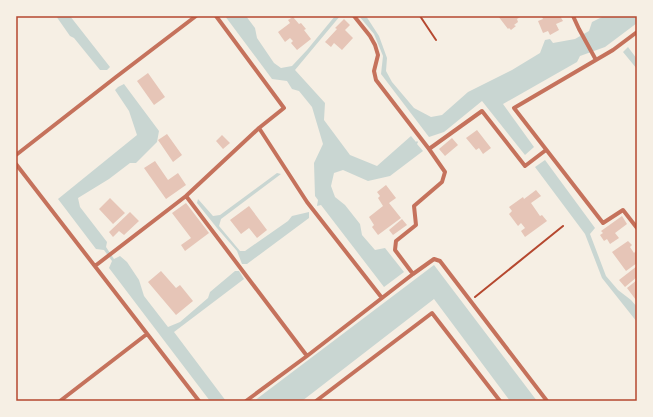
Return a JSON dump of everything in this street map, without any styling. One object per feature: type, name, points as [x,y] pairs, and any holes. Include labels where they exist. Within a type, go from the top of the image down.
[{"type":"street","points":[[16,155],[196,16]]},
{"type":"street","points":[[95,266],[186,196],[259,128],[284,108],[216,16]]},
{"type":"street","points":[[354,16],[370,36],[375,45],[378,55],[374,71],[376,80],[445,172],[442,182],[414,206],[416,226],[396,241],[395,250],[413,274]]},
{"type":"street","points":[[573,16],[596,60]]},
{"type":"street","points":[[637,32],[613,50],[514,108],[603,223],[623,210],[637,228]]},
{"type":"street","points":[[429,149],[482,111],[525,166],[546,150]]},
{"type":"street","points":[[259,128],[307,202],[382,298]]},
{"type":"street","points":[[16,164],[199,401]]},
{"type":"street","points":[[186,196],[308,356]]},
{"type":"street","points":[[246,401],[308,356],[413,274],[434,260],[440,261],[547,401]]},
{"type":"street","points":[[316,401],[432,313],[500,401]]},
{"type":"street","points":[[60,401],[147,334]]},
{"type":"path","points":[[420,16],[436,40]]},
{"type":"path","points":[[471,300],[563,226]]},
{"type":"shaded area","points":[[56,16],[70,16],[110,67],[107,70],[100,70],[74,38],[70,36]]},
{"type":"shaded area","points":[[225,16],[246,16],[255,28],[257,38],[274,63],[281,68],[292,66],[335,16],[340,16],[295,70],[325,103],[324,120],[350,155],[377,166],[411,136],[416,142],[418,142],[417,144],[423,151],[390,176],[368,181],[343,170],[334,173],[331,186],[335,197],[345,205],[360,224],[362,235],[375,250],[385,248],[404,272],[384,287],[321,205],[317,206],[318,200],[315,196],[314,163],[323,144],[312,107],[299,91],[292,89],[287,81],[272,79]]},
{"type":"shaded area","points":[[359,16],[366,16],[379,36],[387,58],[386,71],[392,82],[414,108],[431,117],[442,115],[468,92],[512,70],[540,53],[545,40],[550,39],[553,43],[575,39],[589,31],[592,22],[604,16],[637,16],[637,23],[605,47],[580,56],[577,62],[503,104],[534,147],[525,155],[482,101],[444,132],[429,137],[381,74],[383,56],[374,34]]},
{"type":"shaded area","points":[[628,47],[637,59],[637,69],[623,52]]},
{"type":"shaded area","points":[[124,84],[159,131],[157,142],[136,163],[130,163],[109,179],[78,198],[80,207],[107,242],[106,247],[114,259],[120,256],[127,262],[139,280],[144,296],[168,327],[180,322],[208,298],[210,292],[235,271],[239,271],[244,279],[174,332],[226,401],[210,401],[109,268],[112,261],[104,250],[96,249],[58,199],[137,135],[129,111],[115,90]]},
{"type":"shaded area","points":[[545,160],[595,228],[590,234],[606,276],[618,290],[631,300],[637,307],[637,322],[602,278],[585,234],[535,167]]},
{"type":"shaded area","points":[[277,173],[281,174],[221,219],[219,226],[240,251],[245,251],[288,221],[292,216],[309,212],[309,218],[247,264],[242,264],[237,251],[197,203],[198,199],[213,216],[220,215]]},
{"type":"shaded area","points":[[434,265],[537,401],[510,401],[434,299],[302,401],[254,401]]},
{"type":"building","points":[[498,16],[520,17],[517,19],[518,22],[514,25],[516,26],[511,30],[509,28],[508,29]]},
{"type":"building","points":[[543,16],[560,16],[563,21],[556,24],[559,30],[550,35],[548,31],[543,33],[538,21],[543,19]]},
{"type":"building","points":[[293,17],[306,29],[304,30],[311,39],[297,50],[291,43],[293,41],[290,38],[285,42],[278,32],[290,23],[288,20]]},
{"type":"building","points":[[344,19],[350,25],[345,30],[353,38],[342,50],[334,43],[331,47],[325,42],[337,29],[335,28]]},
{"type":"building","points":[[148,73],[165,97],[154,105],[137,81]]},
{"type":"building","points":[[477,130],[491,148],[483,154],[479,148],[476,150],[466,138]]},
{"type":"building","points":[[167,134],[182,155],[173,162],[158,140]]},
{"type":"building","points":[[222,135],[230,143],[223,149],[216,141]]},
{"type":"building","points":[[452,138],[458,145],[445,156],[439,149]]},
{"type":"building","points":[[155,161],[168,180],[178,173],[186,185],[166,199],[144,168]]},
{"type":"building","points":[[386,185],[396,198],[389,203],[401,218],[378,235],[372,227],[374,225],[369,217],[383,206],[378,198],[380,196],[377,192]]},
{"type":"building","points":[[536,190],[541,196],[531,203],[540,216],[542,215],[547,221],[525,237],[521,231],[525,228],[521,223],[518,226],[509,214],[512,211],[509,207],[523,197],[524,199]]},
{"type":"building","points":[[110,198],[125,213],[113,224],[99,209]]},
{"type":"building","points":[[186,203],[209,233],[185,251],[181,245],[191,238],[172,213]]},
{"type":"building","points":[[249,206],[267,230],[257,238],[249,228],[241,234],[230,220]]},
{"type":"building","points":[[130,212],[139,221],[124,235],[119,231],[113,237],[109,232]]},
{"type":"building","points":[[622,216],[627,224],[615,233],[619,238],[610,244],[607,239],[604,241],[600,235],[603,233],[601,231]]},
{"type":"building","points":[[402,219],[407,225],[393,235],[389,230]]},
{"type":"building","points":[[628,241],[632,245],[630,247],[634,253],[636,251],[637,252],[637,263],[626,271],[612,252]]},
{"type":"building","points":[[637,266],[637,277],[625,287],[619,280]]},
{"type":"building","points":[[161,271],[176,288],[180,285],[193,301],[176,315],[148,282]]},
{"type":"building","points":[[637,280],[637,299],[636,300],[627,288]]}]
